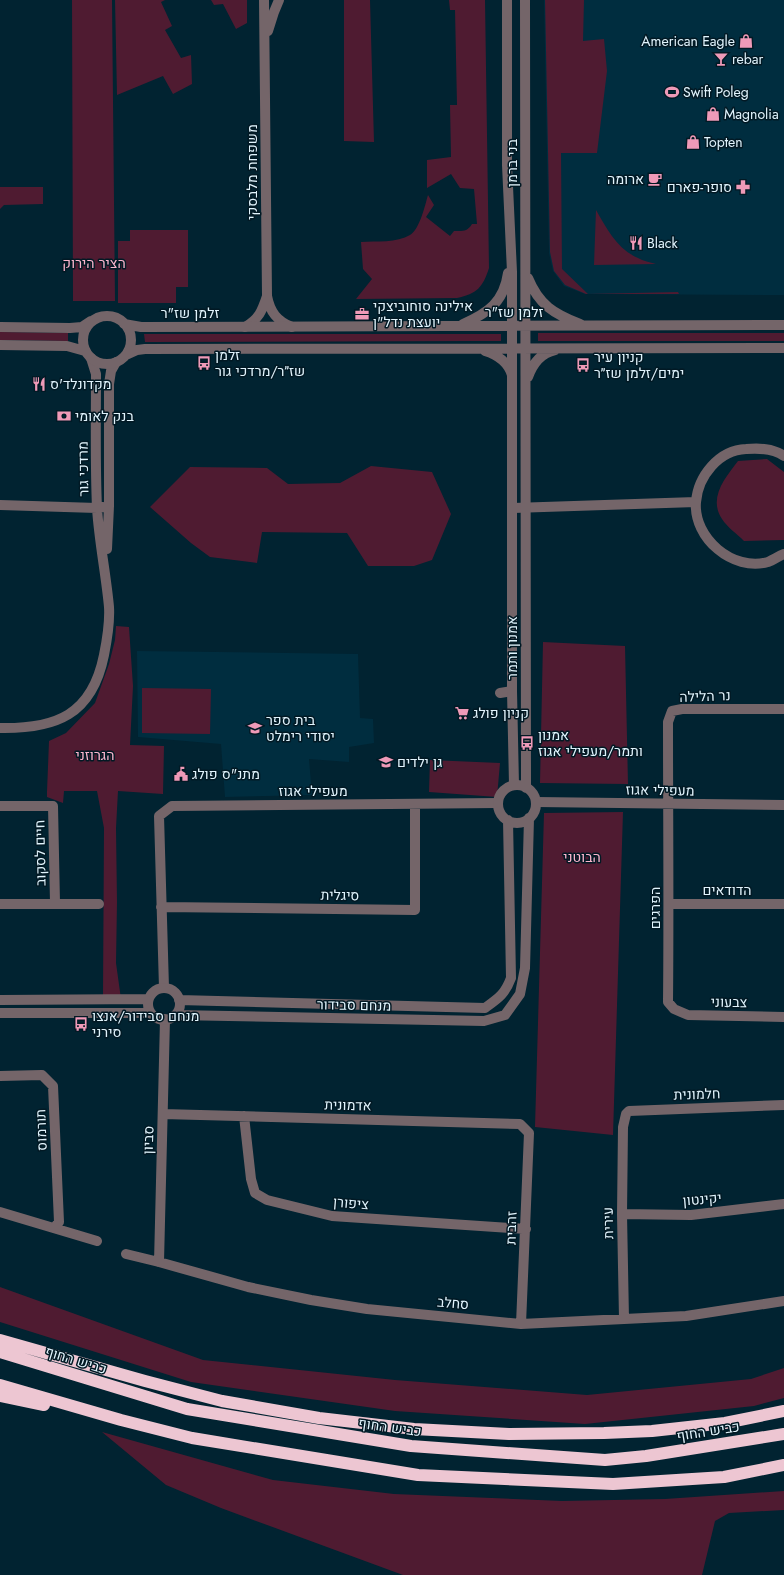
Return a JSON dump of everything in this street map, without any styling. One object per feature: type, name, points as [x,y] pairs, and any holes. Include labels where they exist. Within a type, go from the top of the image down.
[{"type":"highway","points":[[0,1340],[222,1401],[319,1418],[414,1429],[510,1434],[631,1432],[725,1423],[784,1411]]},
{"type":"highway","name":"כביש החוף","points":[[0,1352],[187,1409],[411,1446],[605,1460],[646,1456],[784,1434]]},
{"type":"highway","points":[[0,1385],[121,1420],[192,1438],[418,1475],[613,1484],[784,1473]]},
{"type":"highway","points":[[0,1396],[121,1420]]},
{"type":"highway","points":[[724,1477],[784,1465]]},
{"type":"street","name":"משפחת מלבסקי","points":[[264,0],[267,296],[269,307],[275,316],[283,323],[292,326]]},
{"type":"street","name":"משפחת מלבסקי","points":[[265,47],[270,24],[280,0]]},
{"type":"street","name":"בני ברמן","points":[[507,0],[507,165],[511,239],[512,326]]},
{"type":"street","name":"בני ברמן","points":[[525,0],[526,326]]},
{"type":"street","points":[[458,326],[485,313],[500,299],[504,292],[508,274],[511,239]]},
{"type":"street","points":[[526,274],[533,290],[543,304],[557,313],[585,326]]},
{"type":"street","name":"משפחת מלבסקי","points":[[245,326],[258,318],[267,296]]},
{"type":"street","points":[[0,327],[82,327],[100,317],[109,316],[118,319],[129,330],[131,339],[130,347],[126,355]]},
{"type":"street","points":[[88,355],[83,343],[83,334],[87,326],[93,320]]},
{"type":"street","name":"זלמן שז\"ר","points":[[124,324],[141,327],[784,325]]},
{"type":"street","name":"אמנון ותמר","points":[[512,326],[512,691],[514,785]]},
{"type":"street","name":"אמנון ותמר","points":[[526,326],[526,788]]},
{"type":"street","points":[[0,345],[67,346],[88,355],[103,364],[116,362],[137,350],[145,349],[784,348]]},
{"type":"street","points":[[526,382],[532,367],[540,356],[560,348]]},
{"type":"street","points":[[479,349],[492,353],[505,362],[510,368],[513,377]]},
{"type":"street","name":"מרדכי גור","points":[[0,728],[40,726],[70,714],[85,702],[101,671],[107,640],[109,609],[97,508],[96,374],[88,355]]},
{"type":"street","name":"מרדכי גור","points":[[106,581],[109,506],[109,377],[116,362]]},
{"type":"street","points":[[784,456],[762,448],[740,449],[721,457],[712,466],[701,482],[696,502],[698,518],[705,537],[713,546],[730,558],[747,563],[767,562],[784,554]]},
{"type":"street","points":[[513,508],[696,502]]},
{"type":"street","points":[[0,505],[97,508],[109,506]]},
{"type":"street","points":[[500,693],[512,691]]},
{"type":"street","name":"נר הלילה","points":[[668,804],[668,722],[672,712],[682,709],[784,709]]},
{"type":"street","points":[[514,785],[520,785],[526,788],[534,795],[536,802],[533,814],[529,818],[520,822],[508,820],[499,810],[499,797],[508,788],[514,785]]},
{"type":"street","name":"מעפילי אגוז","points":[[536,802],[784,806]]},
{"type":"street","name":"מעפילי אגוז","points":[[164,988],[159,816],[172,806],[415,805],[498,803]]},
{"type":"street","name":"הפרגים","points":[[668,804],[668,1002],[674,1010]]},
{"type":"street","name":"סיגלית","points":[[161,907],[415,910],[415,805]]},
{"type":"street","name":"חיים לסקוב","points":[[0,806],[53,806],[55,904]]},
{"type":"street","name":"מנחם סבידור","points":[[170,1017],[484,1021],[505,1015],[520,994],[525,968],[529,818]]},
{"type":"street","name":"מנחם סבידור","points":[[179,1000],[485,1008],[502,996],[508,987],[511,978],[508,820]]},
{"type":"street","points":[[0,904],[99,904]]},
{"type":"street","name":"הדודאים","points":[[669,904],[784,904]]},
{"type":"street","points":[[0,1013],[151,1013],[160,1019],[170,1017],[179,1006],[179,1000],[174,992],[164,988],[154,990],[148,999],[151,1013]]},
{"type":"street","points":[[0,1000],[148,999]]},
{"type":"street","name":"צבעוני","points":[[674,1010],[688,1015],[784,1017]]},
{"type":"street","name":"סביון","points":[[159,1262],[163,1114],[170,1017]]},
{"type":"street","name":"תורמוס","points":[[0,1076],[42,1075],[53,1086],[58,1222],[54,1228]]},
{"type":"street","name":"חלמונית","points":[[623,1127],[626,1114],[629,1111],[784,1105]]},
{"type":"street","name":"אדמונית","points":[[163,1114],[520,1124],[529,1133]]},
{"type":"street","name":"ציפורן","points":[[244,1116],[251,1179],[255,1193],[267,1200],[332,1216],[526,1229]]},
{"type":"street","name":"עירית","points":[[623,1127],[622,1214],[624,1318]]},
{"type":"street","name":"זהבית","points":[[521,1324],[529,1133]]},
{"type":"street","name":"יקינטון","points":[[622,1214],[691,1215],[784,1204]]},
{"type":"street","points":[[0,1212],[97,1241]]},
{"type":"street","name":"סחלב","points":[[126,1254],[248,1287],[318,1301],[367,1309],[521,1324],[686,1316],[784,1301]]},
{"type":"shaded area","points":[[544,0],[784,0],[784,295],[585,294],[564,286],[553,271],[549,253]]},
{"type":"shaded area","name":"בית ספר יסודי רימלט","points":[[137,651],[358,654],[360,718],[373,719],[374,743],[349,747],[349,762],[309,759],[312,795],[225,797],[221,744],[138,737]]},
{"type":"green space","name":"הציר הירוק","points":[[72,0],[112,0],[115,301],[73,301]]},
{"type":"green space","points":[[115,0],[165,0],[161,2],[172,26],[165,30],[181,58],[191,55],[192,84],[173,94],[163,76],[117,95]]},
{"type":"green space","points":[[211,0],[247,0],[247,23],[236,29],[223,4],[214,5]]},
{"type":"green space","points":[[344,0],[370,0],[374,142],[344,141]]},
{"type":"green space","points":[[449,0],[485,0],[489,268],[482,285],[478,289],[470,294],[457,298],[356,299],[372,279],[363,269],[361,242],[393,240],[405,238],[410,235],[417,228],[428,195],[434,205],[426,217],[450,236],[454,231],[464,230],[472,224],[477,224],[474,189],[460,188],[451,174],[427,188],[427,160],[451,157],[450,105],[457,105],[455,10],[450,10]]},
{"type":"green space","points":[[545,0],[584,0],[583,41],[604,39],[607,71],[597,153],[561,153],[562,269],[588,294],[565,285],[554,271],[550,252]]},
{"type":"green space","points":[[0,187],[43,187],[43,204],[4,205],[0,209]]},
{"type":"green space","points":[[596,210],[618,244],[640,259],[656,264],[594,265]]},
{"type":"green space","points":[[130,230],[188,230],[188,287],[176,287],[176,303],[118,303],[118,241],[130,241]]},
{"type":"green space","points":[[678,292],[679,294],[588,294]]},
{"type":"green space","points":[[0,332],[68,333],[68,341],[0,340]]},
{"type":"green space","points":[[538,333],[784,333],[784,341],[538,341]]},
{"type":"green space","points":[[144,334],[501,334],[501,341],[145,342]]},
{"type":"green space","points":[[767,459],[784,472],[784,540],[744,541],[729,528],[722,519],[718,511],[717,496],[728,474],[738,461]]},
{"type":"green space","points":[[371,466],[432,472],[451,514],[432,560],[414,566],[368,566],[347,533],[262,532],[257,563],[210,557],[191,543],[150,507],[190,467],[267,468],[288,484],[340,483]]},
{"type":"green space","name":"הגרוזני","points":[[116,626],[129,627],[133,686],[130,745],[164,746],[163,794],[118,791],[116,828],[116,963],[121,999],[103,995],[104,828],[97,791],[64,791],[63,803],[47,797],[49,741],[66,733],[95,703],[109,664],[115,640]]},
{"type":"green space","points":[[543,642],[625,646],[628,784],[540,783]]},
{"type":"green space","points":[[142,688],[211,689],[210,734],[142,733]]},
{"type":"green space","points":[[430,760],[500,763],[497,797],[429,792]]},
{"type":"green space","name":"הבוטני","points":[[623,812],[613,1135],[535,1127],[544,813]]},
{"type":"green space","points":[[0,1287],[203,1360],[395,1380],[587,1395],[751,1379],[784,1368],[784,1398],[754,1406],[585,1424],[395,1411],[191,1382],[0,1322]]},
{"type":"green space","points":[[102,1432],[273,1480],[394,1494],[562,1501],[665,1499],[784,1491],[784,1510],[729,1513],[715,1521],[702,1575],[403,1575],[221,1508],[166,1485]]},
{"type":"place","name":"American Eagle","points":[[746,41]]},
{"type":"place","name":"rebar","points":[[721,59]]},
{"type":"place","name":"Swift Poleg","points":[[672,92]]},
{"type":"place","name":"Magnolia","points":[[713,114]]},
{"type":"place","name":"Topten","points":[[693,142]]},
{"type":"place","name":"ארומה","points":[[655,179]]},
{"type":"place","name":"סופר-פארם","points":[[743,187]]},
{"type":"place","name":"Black","points":[[636,243]]},
{"type":"place","name":"אילינה סוחוביצקי יועצת נדל\"ן","points":[[362,314]]},
{"type":"place","name":"זלמן שז״ר/מרדכי גור","points":[[204,363]]},
{"type":"place","name":"קניון עיר ימים/זלמן שז״ר","points":[[583,365]]},
{"type":"place","name":"מקדונלד'ס","points":[[39,384]]},
{"type":"place","name":"בנק לאומי","points":[[64,416]]},
{"type":"place","name":"קניון פולג","points":[[462,713]]},
{"type":"place","name":"בית ספר יסודי רימלט","points":[[255,728]]},
{"type":"place","name":"אמנון ותמר/מעפילי אגוז","points":[[527,743]]},
{"type":"place","name":"גן ילדים","points":[[386,762]]},
{"type":"place","name":"מתנ\"ס פולג","points":[[181,774]]},
{"type":"place","name":"מנחם סבידור/אנצו סירני","points":[[81,1024]]}]
